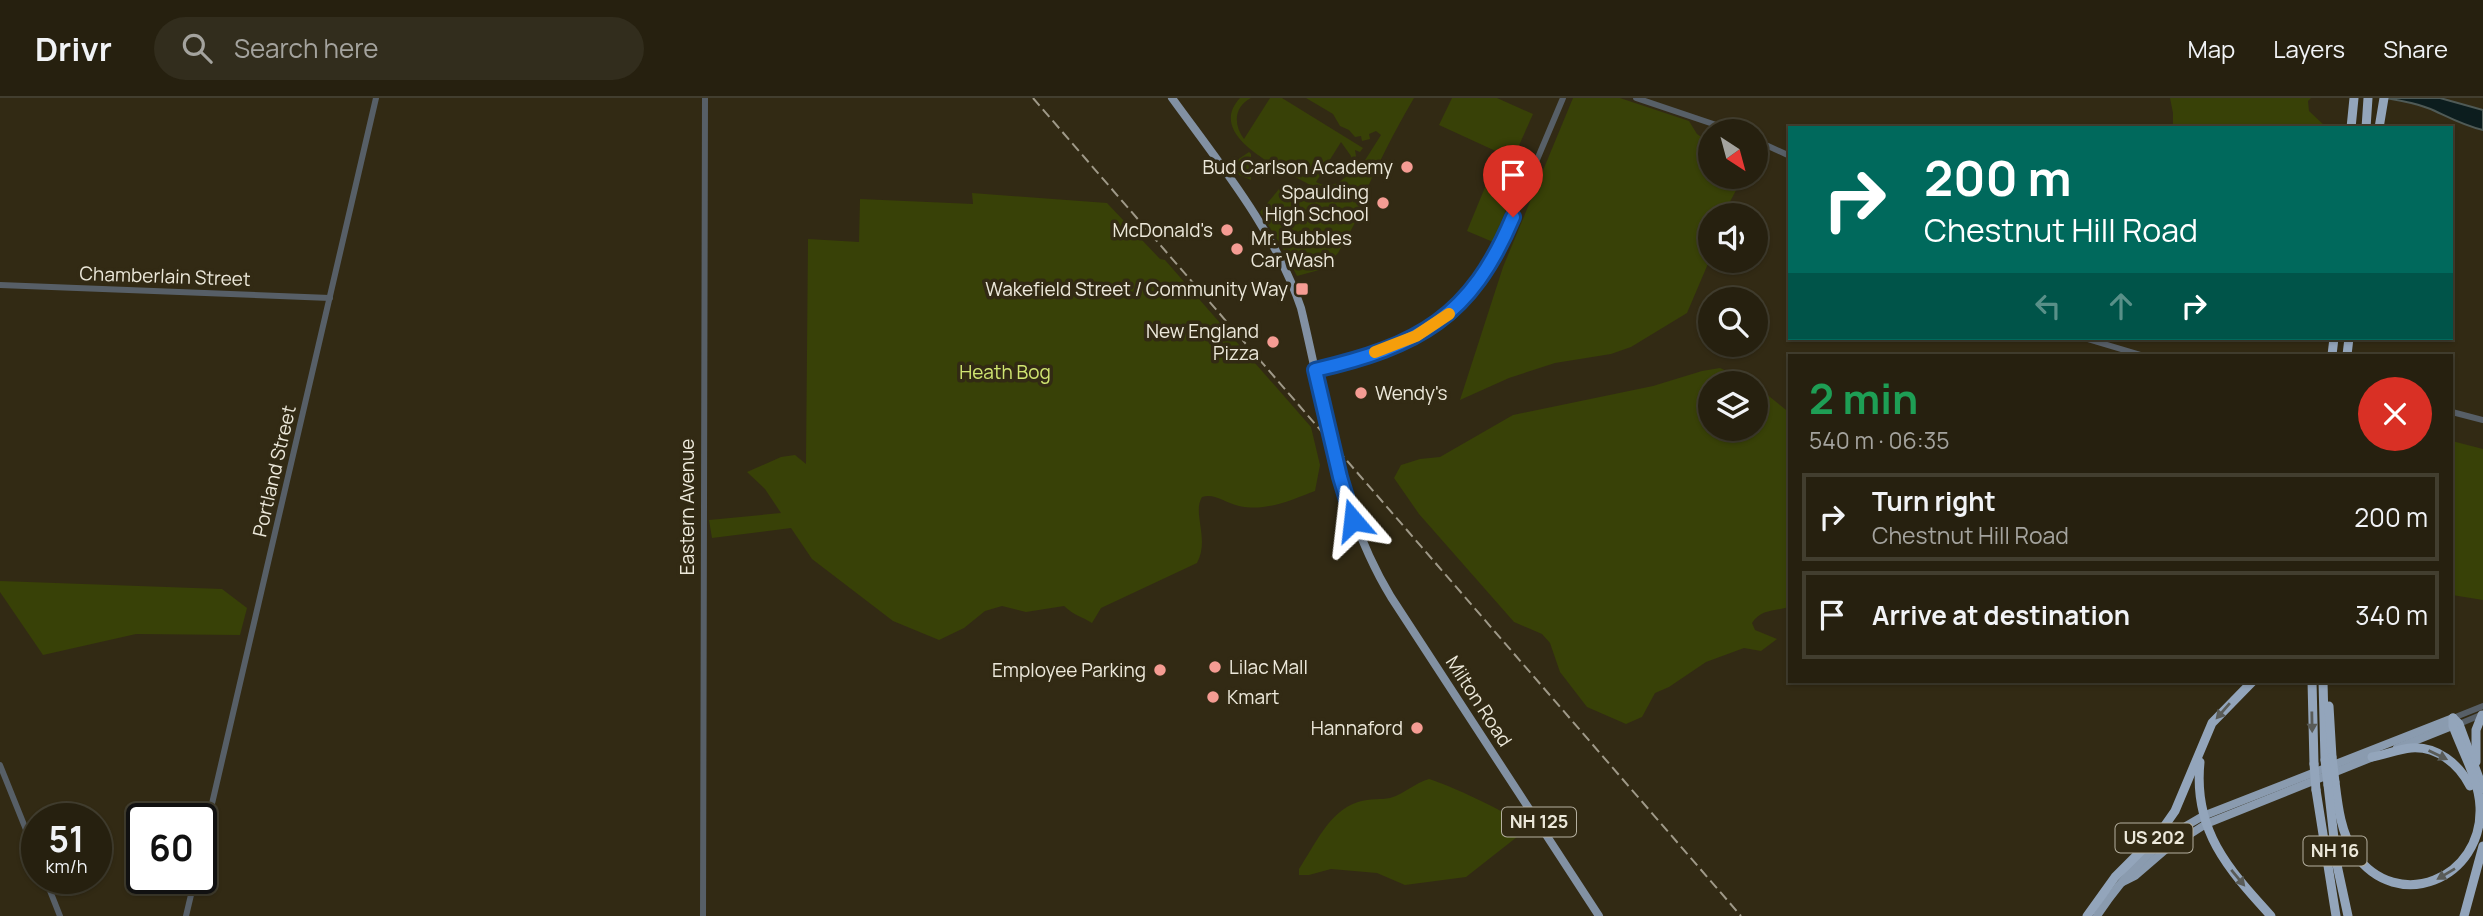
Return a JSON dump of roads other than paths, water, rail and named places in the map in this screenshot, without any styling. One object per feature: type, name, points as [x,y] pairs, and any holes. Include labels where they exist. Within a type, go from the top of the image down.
[{"type":"highway","points":[[2379,126],[2383,101]]},
{"type":"highway","points":[[2351,126],[2353,102]]},
{"type":"highway","points":[[2366,126],[2368,103]]},
{"type":"highway","name":"US 202","points":[[2087,916],[2115,877],[2161,831],[2175,811],[2212,723],[2251,683]]},
{"type":"highway","name":"NH 16","points":[[2312,683],[2316,790],[2336,916]]},
{"type":"highway","name":"NH 16","points":[[2325,683],[2333,838],[2348,916]]},
{"type":"highway","points":[[2482,785],[2475,738],[2483,715]]},
{"type":"highway","points":[[2372,757],[2455,723]]},
{"type":"highway","points":[[2455,723],[2482,785]]},
{"type":"highway","points":[[2331,783],[2353,850],[2366,866],[2383,878],[2409,884],[2430,882],[2453,871],[2472,848],[2480,818],[2477,791],[2455,723]]},
{"type":"highway","points":[[2097,916],[2130,870],[2187,825],[2455,723]]},
{"type":"highway","points":[[2201,747],[2198,791],[2210,836],[2231,870],[2271,916]]},
{"type":"highway","name":"US 202","points":[[2205,820],[2372,757],[2410,748],[2441,755],[2464,775],[2480,818]]},
{"type":"highway","points":[[2464,916],[2483,846]]},
{"type":"main road","name":"NH 125","points":[[1172,98],[1229,177],[1284,266],[1301,309],[1315,370]]},
{"type":"main road","name":"Milton Road","points":[[1315,370],[1346,496],[1361,542],[1383,584],[1599,916]]},
{"type":"street","name":"Portland Street","points":[[212,803],[376,98]]},
{"type":"street","name":"Eastern Avenue","points":[[703,916],[705,98]]},
{"type":"street","points":[[1315,370],[1405,341],[1437,322],[1467,297],[1499,250],[1563,98]]},
{"type":"street","points":[[1636,98],[1698,119]]},
{"type":"street","points":[[1768,145],[1788,155]]},
{"type":"street","name":"Chamberlain Street","points":[[0,285],[330,298]]},
{"type":"street","points":[[2091,340],[2138,354]]},
{"type":"street","points":[[2453,412],[2483,420]]},
{"type":"street","points":[[2455,723],[2483,706]]},
{"type":"street","points":[[2455,723],[2483,715]]},
{"type":"street","points":[[0,765],[21,817]]},
{"type":"street","points":[[51,894],[60,916]]},
{"type":"street","points":[[186,916],[191,894]]},
{"type":"railway","points":[[1033,98],[1741,916]]},
{"type":"place","name":"Bud Carlson Academy","points":[[1407,167]]},
{"type":"place","name":"Spaulding High School","points":[[1383,203]]},
{"type":"place","name":"McDonald's","points":[[1227,230]]},
{"type":"place","name":"Mr. Bubbles Car Wash","points":[[1237,249]]},
{"type":"place","name":"Wakefield Street / Community Way","points":[[1302,289]]},
{"type":"place","name":"New England Pizza","points":[[1273,342]]},
{"type":"place","name":"Wendy's","points":[[1361,393]]},
{"type":"place","name":"Lilac Mall","points":[[1215,667]]},
{"type":"place","name":"Employee Parking","points":[[1160,670]]},
{"type":"place","name":"Kmart","points":[[1213,697]]},
{"type":"place","name":"Hannaford","points":[[1417,728]]},
{"type":"park label","name":"Heath Bog","points":[[1005,372]]}]
